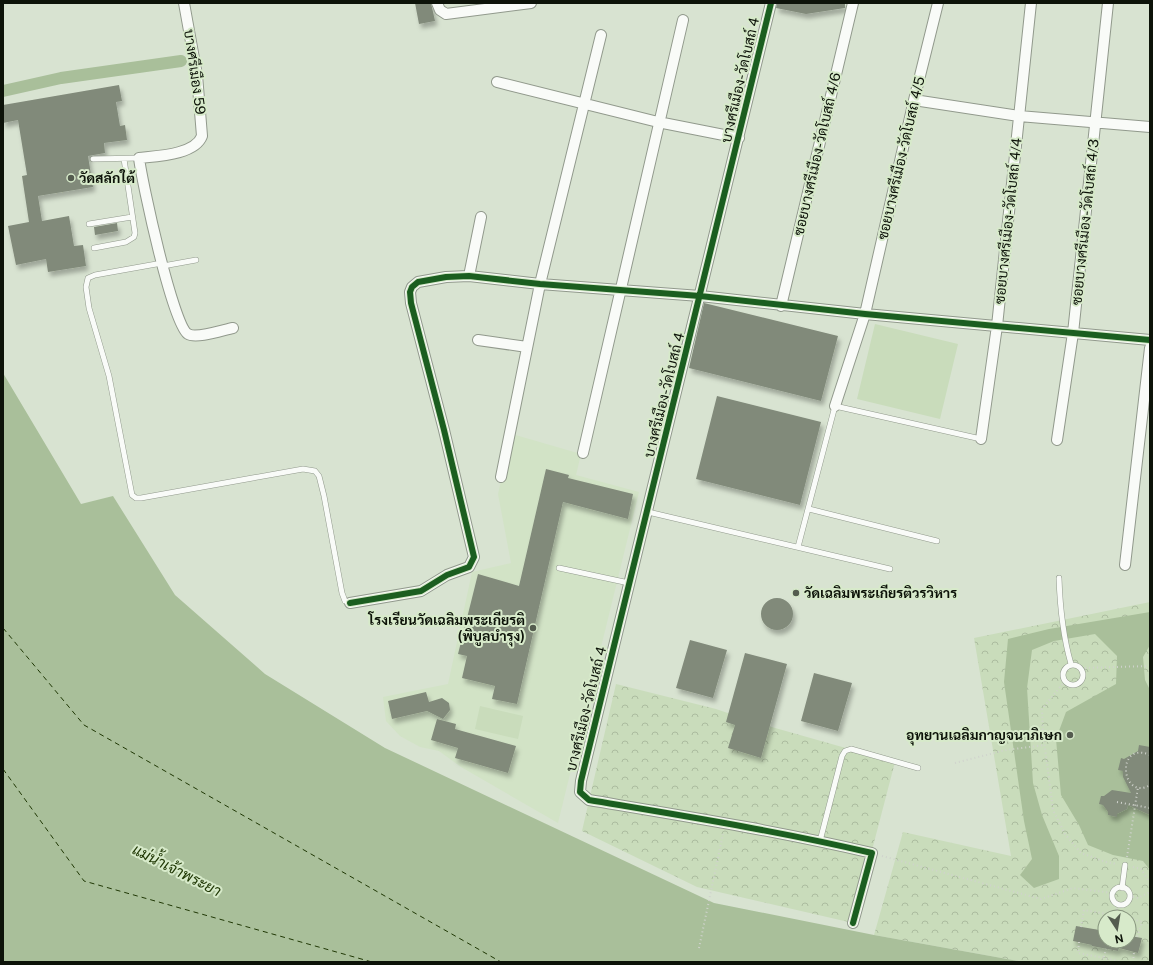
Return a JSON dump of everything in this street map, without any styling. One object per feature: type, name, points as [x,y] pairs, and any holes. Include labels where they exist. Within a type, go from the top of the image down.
[{"type":"street","name":"บางศรีเมือง 59","points":[[139,158],[192,148],[200,142],[202,127],[198,90],[190,31],[184,3]]},
{"type":"street","points":[[437,3],[440,10],[446,14],[531,3]]},
{"type":"street","name":"บางศรีเมือง-วัดโบสถ์ 4","points":[[725,822],[589,800],[580,792],[581,781],[739,138],[770,3]]},
{"type":"street","name":"ซอยบางศรีเมือง-วัดโบสถ์ 4/6","points":[[780,306],[853,3]]},
{"type":"street","name":"ซอยบางศรีเมือง-วัดโบสถ์ 4/5","points":[[835,406],[865,314],[938,3]]},
{"type":"street","name":"ซอยบางศรีเมือง-วัดโบสถ์ 4/4","points":[[981,439],[997,326],[1031,3]]},
{"type":"street","name":"ซอยบางศรีเมือง-วัดโบสถ์ 4/3","points":[[1057,440],[1073,332],[1108,3]]},
{"type":"street","points":[[584,452],[658,122],[683,20]]},
{"type":"street","points":[[500,477],[540,284],[601,35]]},
{"type":"street","points":[[497,82],[658,122],[739,138]]},
{"type":"street","points":[[914,100],[1019,116],[1150,126]]},
{"type":"street","points":[[139,158],[141,175],[163,265],[179,321],[184,332],[190,336],[233,328]]},
{"type":"street","points":[[469,276],[481,217]]},
{"type":"street","points":[[350,603],[420,591],[447,575],[470,567],[474,557],[446,438],[411,303],[410,292],[412,287],[418,282],[430,279],[469,276],[540,284],[700,296],[780,306],[1150,340]]},
{"type":"street","points":[[478,340],[527,347]]},
{"type":"street","points":[[1124,565],[1150,348]]},
{"type":"street","points":[[725,822],[872,853],[853,923]]},
{"type":"lane","points":[[93,159],[139,158]]},
{"type":"lane","points":[[94,248],[132,240],[135,233],[124,159]]},
{"type":"lane","points":[[89,224],[132,217]]},
{"type":"lane","points":[[196,260],[95,274],[88,278],[86,287],[89,308],[109,376],[132,495],[141,498],[303,469],[315,471],[324,496],[342,593],[345,601],[350,603]]},
{"type":"lane","points":[[798,547],[835,406],[981,439]]},
{"type":"lane","points":[[809,509],[937,541]]},
{"type":"lane","points":[[648,512],[890,569]]},
{"type":"lane","points":[[559,568],[629,583]]},
{"type":"lane","points":[[1059,578],[1060,607],[1064,641],[1071,664]]},
{"type":"lane","points":[[1071,664],[1081,668],[1084,676],[1080,682],[1071,685],[1065,681],[1064,670],[1071,664]]},
{"type":"lane","points":[[820,841],[842,756],[845,751],[851,749],[918,768]]},
{"type":"lane","points":[[1122,888],[1125,865]]},
{"type":"lane","points":[[1117,888],[1122,888],[1127,891],[1129,896],[1126,903],[1118,904],[1112,899],[1113,893],[1117,888]]},
{"type":"path","points":[[1081,668],[1150,666]]},
{"type":"path","points":[[1065,681],[1042,709],[1053,810],[1065,834],[1081,853],[1106,862],[1141,869],[1150,883]]},
{"type":"path","points":[[955,763],[1006,750],[1045,745]]},
{"type":"path","points":[[1150,755],[1141,753],[1133,755],[1127,761],[1124,769],[1126,777],[1131,784],[1138,787],[1150,784]]},
{"type":"path","points":[[1125,865],[1138,787]]},
{"type":"path","points":[[1116,802],[1150,808]]},
{"type":"path","points":[[699,948],[725,822]]},
{"type":"path","points":[[872,853],[1041,899],[1073,888],[1113,893]]},
{"type":"path","points":[[1129,896],[1138,898],[1150,892]]},
{"type":"path","points":[[1117,909],[1118,904]]},
{"type":"path","points":[[1081,927],[1084,910],[1097,913]]},
{"type":"path","points":[[1137,920],[1142,922],[1137,937]]},
{"type":"path","points":[[1079,942],[1078,953],[1124,962]]},
{"type":"path","points":[[1104,957],[1106,949]]},
{"type":"path","points":[[1133,962],[1134,952]]},
{"type":"shaded area","name":"โรงเรียนวัดเฉลิมพระเกียรติ (พิบูลบำรุง)","points":[[512,434],[581,454],[576,475],[639,492],[558,823],[461,767],[439,751],[420,747],[400,736],[386,721],[383,697],[448,684],[472,572],[511,563],[498,494]]},
{"type":"green space","points":[[875,324],[958,344],[940,419],[857,399]]},
{"type":"green space","name":"อุทยานเฉลิมกาญจนาภิเษก","points":[[1150,602],[1150,962],[1024,962],[874,935],[903,832],[1011,856],[974,638]]},
{"type":"green space","points":[[616,684],[716,709],[754,722],[895,762],[853,923],[697,887],[582,831]]},
{"type":"green space","points":[[480,706],[523,716],[518,739],[475,729]]},
{"type":"water","name":"แม่น้ำเจ้าพระยา","points":[[3,373],[81,504],[113,496],[175,595],[265,674],[385,748],[714,903],[874,935],[1024,962],[3,962]]},
{"type":"water","points":[[1150,612],[1150,645],[1143,657],[1145,680],[1150,690],[1150,870],[1143,861],[1113,855],[1088,845],[1079,825],[1061,795],[1056,739],[1066,712],[1116,684],[1117,656],[1095,634],[1054,641],[1032,650],[1027,688],[1033,783],[1042,815],[1059,856],[1059,879],[1034,888],[1020,875],[1032,859],[1024,821],[1004,682],[1008,639],[1049,629]]},
{"type":"building","points":[[415,3],[431,3],[435,21],[419,24]]},
{"type":"building","points":[[777,3],[845,3],[845,8],[806,14],[776,8]]},
{"type":"building","points":[[119,85],[122,101],[116,102],[120,126],[125,125],[127,140],[104,143],[105,153],[88,156],[93,187],[38,196],[42,221],[69,216],[74,246],[83,245],[86,266],[48,272],[46,259],[16,265],[8,226],[29,222],[22,176],[27,175],[18,120],[3,123],[3,105]]},
{"type":"building","points":[[117,223],[118,231],[95,235],[94,227]]},
{"type":"building","points":[[704,303],[838,336],[821,401],[689,368]]},
{"type":"building","points":[[717,396],[821,422],[800,505],[696,479]]},
{"type":"building","points":[[546,469],[569,475],[568,478],[633,494],[628,519],[563,502],[517,704],[492,699],[495,686],[462,678],[467,656],[458,654],[478,574],[519,586]]},
{"type":"building","points":[[774,598],[780,598],[789,602],[793,614],[789,626],[780,630],[774,630],[765,626],[761,617],[761,611],[765,602]]},
{"type":"building","points":[[690,640],[727,650],[713,698],[676,688]]},
{"type":"building","points":[[745,653],[787,664],[761,758],[728,748],[735,725],[726,722]]},
{"type":"building","points":[[814,673],[852,683],[838,731],[801,721]]},
{"type":"building","points":[[426,692],[429,702],[442,698],[449,703],[450,710],[443,719],[427,711],[392,719],[388,701]]},
{"type":"building","points":[[437,719],[456,724],[455,729],[516,746],[508,773],[455,758],[458,748],[431,740]]},
{"type":"building","points":[[1139,745],[1150,747],[1150,815],[1128,805],[1127,809],[1117,814],[1117,817],[1108,815],[1108,812],[1103,805],[1099,804],[1101,796],[1104,796],[1112,790],[1131,793],[1123,777],[1123,771],[1118,770],[1121,758],[1124,759],[1138,751]]},
{"type":"building","points":[[1076,926],[1097,930],[1097,947],[1073,941]]},
{"type":"building","points":[[1137,937],[1142,938],[1138,953],[1123,949],[1137,949]]},
{"type":"building","points":[[1108,949],[1119,949],[1118,951]]},
{"type":"waterway","points":[[3,91],[61,78],[181,61]]},
{"type":"ferry route","points":[[3,628],[84,725],[501,962]]},
{"type":"ferry route","points":[[3,769],[84,881],[372,962]]},
{"type":"cycle path","points":[[771,3],[581,781],[580,792],[589,800],[766,831],[872,853],[853,923]]},
{"type":"cycle path","points":[[350,603],[421,591],[447,575],[469,567],[474,557],[444,430],[411,303],[410,292],[412,287],[418,282],[446,277],[469,276],[540,284],[700,296],[865,314],[1150,340]]},
{"type":"place","name":"วัดสลักใต้","points":[[71,178]]},
{"type":"place","name":"วัดเฉลิมพระเกียรติวรวิหาร","points":[[796,593]]},
{"type":"place","name":"โรงเรียนวัดเฉลิมพระเกียรติ (พิบูลบำรุง)","points":[[533,628]]},
{"type":"place","name":"อุทยานเฉลิมกาญจนาภิเษก","points":[[1070,735]]}]
